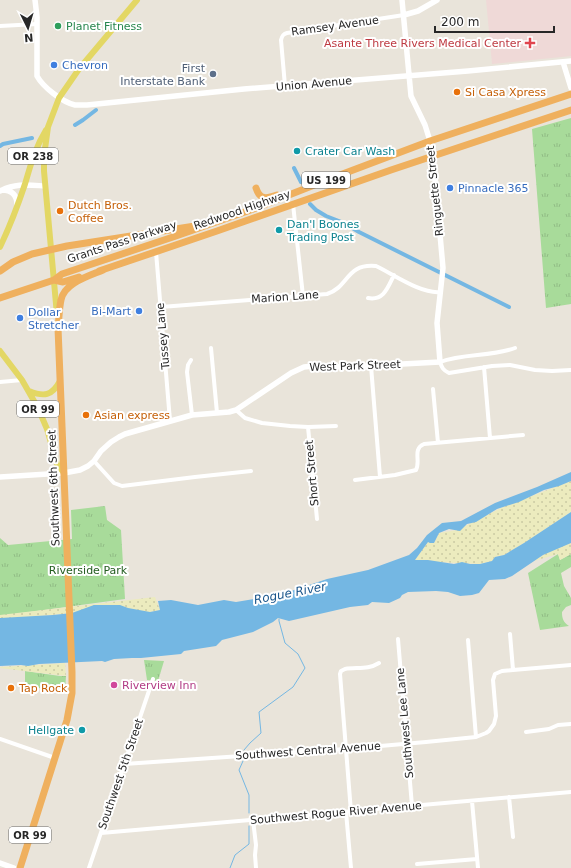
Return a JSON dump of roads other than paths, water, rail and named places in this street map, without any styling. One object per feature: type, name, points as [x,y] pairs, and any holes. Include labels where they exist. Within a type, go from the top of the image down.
[{"type":"highway","name":"Redwood Highway","points":[[221,220],[430,141],[571,94]]},
{"type":"highway","name":"Redwood Highway","points":[[103,270],[571,110]]},
{"type":"highway","points":[[256,188],[258,194],[264,198],[269,198],[310,182],[332,178]]},
{"type":"highway","points":[[0,271],[13,262],[32,254],[66,246],[196,226],[221,220]]},
{"type":"highway","name":"Grants Pass Parkway","points":[[0,298],[54,280],[62,274],[221,220]]},
{"type":"highway","points":[[58,328],[61,298],[67,289],[75,282],[103,270]]},
{"type":"highway","name":"Grants Pass Parkway","points":[[54,280],[63,282],[103,270]]},
{"type":"highway","name":"Southwest 6th Street","points":[[55,758],[68,720],[72,693],[58,328]]},
{"type":"highway","name":"OR 99","points":[[20,868],[55,758]]},
{"type":"main road","name":"OR 238","points":[[0,247],[25,185],[36,147],[48,126],[59,98],[79,69],[137,0]]},
{"type":"main road","name":"OR 238","points":[[48,126],[44,156],[45,186],[54,280]]},
{"type":"main road","name":"Southwest 6th Street","points":[[54,280],[58,328]]},
{"type":"main road","name":"OR 99","points":[[0,351],[22,380],[38,408],[47,429],[57,464],[64,473]]},
{"type":"main road","points":[[29,391],[44,395],[56,388],[61,379]]},
{"type":"street","points":[[35,0],[37,24],[37,76],[40,81],[59,98]]},
{"type":"street","name":"Ringuette Street","points":[[402,0],[411,96],[425,125],[433,156],[443,275],[437,323],[440,362]]},
{"type":"street","name":"Ramsey Avenue","points":[[285,86],[281,40],[283,34],[404,15],[418,11],[437,0]]},
{"type":"street","points":[[0,26],[37,24]]},
{"type":"street","name":"Union Avenue","points":[[59,98],[74,105],[87,105],[571,61]]},
{"type":"street","points":[[563,62],[571,88]]},
{"type":"street","points":[[1,191],[10,187],[25,185],[45,186]]},
{"type":"street","points":[[1,191],[10,191],[15,195],[17,205]]},
{"type":"street","points":[[293,204],[303,296]]},
{"type":"street","name":"Tussey Lane","points":[[156,252],[170,421]]},
{"type":"street","name":"Marion Lane","points":[[160,307],[327,294],[331,293],[338,287],[354,270],[367,265],[376,266],[426,291],[435,293],[440,292]]},
{"type":"street","points":[[368,298],[374,298],[382,295],[394,275]]},
{"type":"street","points":[[211,348],[217,413]]},
{"type":"street","points":[[516,348],[502,352],[459,357],[440,362],[442,368],[449,373],[484,367],[510,365],[535,370],[571,370]]},
{"type":"street","points":[[191,360],[188,365],[187,372],[192,415]]},
{"type":"street","name":"West Park Street","points":[[0,477],[64,473],[80,470],[94,461],[106,446],[119,437],[192,415],[230,412],[236,410],[291,373],[301,368],[313,366],[346,367],[440,362]]},
{"type":"street","points":[[371,366],[380,477]]},
{"type":"street","points":[[484,367],[490,438]]},
{"type":"street","points":[[0,382],[22,380]]},
{"type":"street","points":[[433,390],[438,443]]},
{"type":"street","name":"Short Street","points":[[236,410],[245,418],[283,426],[336,426]]},
{"type":"street","name":"Short Street","points":[[308,427],[317,519]]},
{"type":"street","points":[[355,480],[416,470],[418,466],[417,454],[419,447],[424,444],[523,435]]},
{"type":"street","points":[[94,461],[114,483],[122,486],[251,471]]},
{"type":"street","points":[[510,634],[513,670],[571,665]]},
{"type":"street","name":"Southwest Lee Lane","points":[[398,639],[412,806]]},
{"type":"street","points":[[468,640],[476,737]]},
{"type":"street","points":[[351,868],[346,749],[340,677],[341,671],[348,669],[369,668],[379,663]]},
{"type":"street","name":"Southwest Central Avenue","points":[[124,764],[346,749],[476,737],[485,734],[494,724],[496,716],[493,680],[495,674],[502,671],[513,670]]},
{"type":"street","name":"Southwest 5th Street","points":[[89,868],[153,679]]},
{"type":"street","points":[[526,732],[549,729],[558,725],[571,724]]},
{"type":"street","points":[[0,739],[55,758]]},
{"type":"street","name":"Southwest Rogue River Avenue","points":[[101,833],[571,792]]},
{"type":"street","points":[[509,797],[513,837]]},
{"type":"street","points":[[472,801],[478,868]]},
{"type":"street","points":[[254,820],[256,845],[254,856],[256,868]]},
{"type":"street","points":[[417,864],[477,859]]},
{"type":"street","points":[[0,863],[14,868]]},
{"type":"water","name":"Rogue River","points":[[571,472],[571,481],[544,490],[519,502],[497,509],[476,522],[467,524],[460,531],[449,529],[439,533],[434,543],[428,542],[415,560],[428,560],[454,564],[462,562],[480,564],[492,561],[495,557],[504,555],[571,512],[571,543],[543,555],[512,576],[505,579],[489,580],[479,593],[460,596],[448,592],[436,591],[408,592],[389,603],[372,602],[368,605],[350,607],[289,621],[278,618],[253,632],[222,640],[216,646],[184,651],[181,654],[114,659],[105,662],[0,666],[0,618],[72,613],[94,605],[120,605],[150,612],[160,610],[158,601],[171,600],[198,605],[224,600],[236,602],[291,591],[327,579],[368,570],[409,555],[417,548],[427,535],[442,523],[461,521],[495,503]]},
{"type":"waterway","points":[[75,125],[96,110]]},
{"type":"waterway","points":[[0,146],[3,144],[32,138]]},
{"type":"waterway","points":[[294,168],[301,182]]},
{"type":"waterway","points":[[310,204],[326,216],[344,223],[359,232],[509,307]]},
{"type":"waterway","points":[[244,750],[261,733],[259,712],[293,687],[305,668],[298,654],[285,643],[279,619]]},
{"type":"waterway","points":[[243,761],[239,770],[249,795],[249,813]]},
{"type":"waterway","points":[[230,868],[235,855],[249,844],[249,826]]},
{"type":"place","name":"Planet Fitness","points":[[58,26]]},
{"type":"place","name":"Asante Three Rivers Medical Center","points":[[530,43]]},
{"type":"place","name":"Chevron","points":[[54,65]]},
{"type":"place","name":"First Interstate Bank","points":[[213,74]]},
{"type":"place","name":"Si Casa Xpress","points":[[457,92]]},
{"type":"place","name":"Crater Car Wash","points":[[297,151]]},
{"type":"place","name":"Pinnacle 365","points":[[450,188]]},
{"type":"place","name":"Dutch Bros. Coffee","points":[[60,211]]},
{"type":"place","name":"Dan'l Boones Trading Post","points":[[279,230]]},
{"type":"place","name":"Bi-Mart","points":[[139,311]]},
{"type":"place","name":"Dollar Stretcher","points":[[20,318]]},
{"type":"place","name":"Asian express","points":[[86,415]]},
{"type":"place","name":"Riverview Inn","points":[[114,685]]},
{"type":"place","name":"Tap Rock","points":[[11,688]]},
{"type":"place","name":"Hellgate","points":[[82,730]]},
{"type":"park label","name":"Riverside Park","points":[[88,570]]}]
